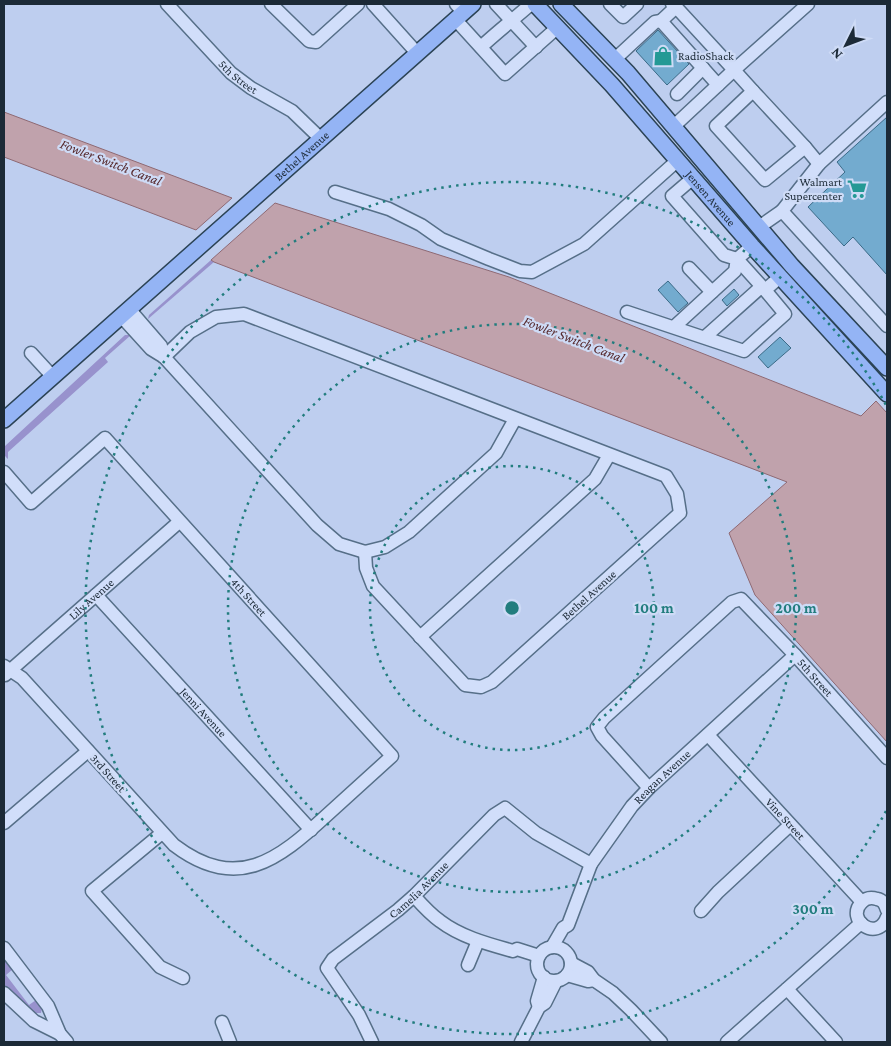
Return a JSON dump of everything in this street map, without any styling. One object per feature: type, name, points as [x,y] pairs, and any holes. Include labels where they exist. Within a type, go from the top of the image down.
[{"type":"main road","name":"Jensen Avenue","points":[[535,4],[627,102],[780,278],[887,394]]},
{"type":"main road","name":"Jensen Avenue","points":[[561,4],[615,59],[759,228],[829,306],[887,366]]},
{"type":"main road","name":"Bethel Avenue","points":[[4,420],[321,139],[462,10]]},
{"type":"main road","points":[[627,102],[635,100],[640,103],[679,147],[705,164]]},
{"type":"main road","points":[[693,178],[702,178],[710,185],[746,226],[759,228]]},
{"type":"main road","points":[[752,246],[757,244],[762,247],[799,286],[829,306]]},
{"type":"main road","points":[[808,309],[829,321],[869,364],[878,368],[887,366]]},
{"type":"street","name":"5th Street","points":[[167,4],[231,73],[251,88],[292,110],[321,139]]},
{"type":"street","points":[[271,4],[309,41],[316,42],[358,4]]},
{"type":"street","points":[[373,4],[417,53]]},
{"type":"street","points":[[496,4],[536,47]]},
{"type":"street","points":[[481,47],[504,25],[512,21],[531,4]]},
{"type":"street","points":[[610,4],[623,17],[638,4]]},
{"type":"street","points":[[674,126],[808,4]]},
{"type":"street","points":[[615,59],[655,22],[661,21],[674,6],[819,164]]},
{"type":"street","points":[[462,10],[481,47],[505,74],[558,28]]},
{"type":"street","points":[[661,21],[718,85]]},
{"type":"street","points":[[677,94],[703,68]]},
{"type":"street","points":[[753,91],[716,126],[765,180],[805,147]]},
{"type":"street","points":[[759,228],[782,211],[819,164],[887,102]]},
{"type":"street","points":[[335,192],[389,209],[421,225],[440,239],[489,260],[520,271],[532,272],[584,244],[678,160]]},
{"type":"street","points":[[627,312],[744,351],[785,314],[737,259],[724,255],[672,196],[693,178]]},
{"type":"street","points":[[782,211],[887,326]]},
{"type":"street","points":[[674,327],[735,271],[737,259],[752,246]]},
{"type":"street","points":[[690,268],[712,292]]},
{"type":"street","points":[[705,337],[763,288],[780,278]]},
{"type":"street","points":[[125,312],[161,346],[164,357],[317,525],[339,544],[365,552],[385,546],[409,532],[496,453],[515,419]]},
{"type":"street","name":"Bethel Avenue","points":[[164,357],[190,332],[216,317],[244,314],[666,476],[677,494],[680,514],[492,682],[481,687],[465,685],[373,586],[366,568],[365,552]]},
{"type":"street","points":[[31,353],[53,377]]},
{"type":"street","name":"4th Street","points":[[4,472],[31,502],[105,438],[392,756]]},
{"type":"street","points":[[420,637],[595,479],[609,455]]},
{"type":"street","name":"Lily Avenue","points":[[6,671],[179,522]]},
{"type":"street","name":"Jenni Avenue","points":[[96,595],[311,830]]},
{"type":"street","name":"5th Street","points":[[648,788],[602,736],[597,727],[604,718],[732,602],[741,598],[887,758]]},
{"type":"street","name":"Reagan Avenue","points":[[558,948],[570,931],[568,925],[591,864],[626,813],[648,788],[795,655]]},
{"type":"street","name":"3rd Street","points":[[6,671],[22,678],[174,845],[189,857],[220,868],[239,869],[257,865],[276,857],[294,845],[392,756]]},
{"type":"street","name":"Vine Street","points":[[708,735],[862,902]]},
{"type":"street","points":[[4,823],[88,751]]},
{"type":"street","name":"Camelia Avenue","points":[[372,1042],[359,1016],[327,968],[332,959],[414,896],[494,815],[505,808],[542,837],[591,864]]},
{"type":"street","points":[[701,911],[718,892],[790,825]]},
{"type":"street","points":[[162,833],[92,891],[160,967],[183,978]]},
{"type":"street","points":[[414,896],[439,921],[456,931],[478,941],[513,951],[518,949],[538,961]]},
{"type":"street","points":[[886,904],[870,898],[862,902],[857,911],[858,920],[869,928],[874,929],[886,924]]},
{"type":"street","points":[[727,1042],[861,923]]},
{"type":"street","points":[[468,966],[478,941]]},
{"type":"street","points":[[4,948],[48,1006],[64,1038]]},
{"type":"street","points":[[521,1042],[539,1007],[545,1003],[560,974],[567,953],[558,948],[544,950],[538,961],[540,973],[560,974],[588,981],[594,980],[613,993],[661,1042]]},
{"type":"street","points":[[787,989],[836,1042]]},
{"type":"street","points":[[4,993],[34,1020],[64,1038]]},
{"type":"street","points":[[222,1022],[230,1042]]},
{"type":"shaded area","points":[[211,260],[214,262],[148,319],[149,315]]},
{"type":"shaded area","points":[[125,335],[131,335],[105,358],[108,362],[8,452],[8,459],[4,453],[5,446]]},
{"type":"shaded area","points":[[4,958],[13,969],[6,975],[29,1005],[36,1000],[42,1008],[41,1013],[35,1013],[4,985]]},
{"type":"water","name":"Fowler Switch Canal","points":[[4,112],[232,198],[196,230],[4,157]]},
{"type":"water","name":"Fowler Switch Canal","points":[[275,203],[509,277],[861,416],[876,401],[887,413],[887,742],[755,595],[729,533],[787,482],[211,260]]},
{"type":"building","name":"RadioShack","points":[[658,30],[689,64],[667,85],[636,51]]},
{"type":"building","name":"Walmart Supercenter","points":[[887,117],[887,275],[853,237],[844,246],[808,207],[845,172],[837,162]]},
{"type":"building","points":[[668,281],[688,303],[678,312],[658,290]]},
{"type":"building","points":[[734,289],[739,295],[727,306],[722,300]]},
{"type":"building","points":[[780,337],[791,348],[768,368],[758,357]]},
{"type":"place","name":"RadioShack","points":[[663,56]]},
{"type":"place","name":"Walmart Supercenter","points":[[857,189]]}]
